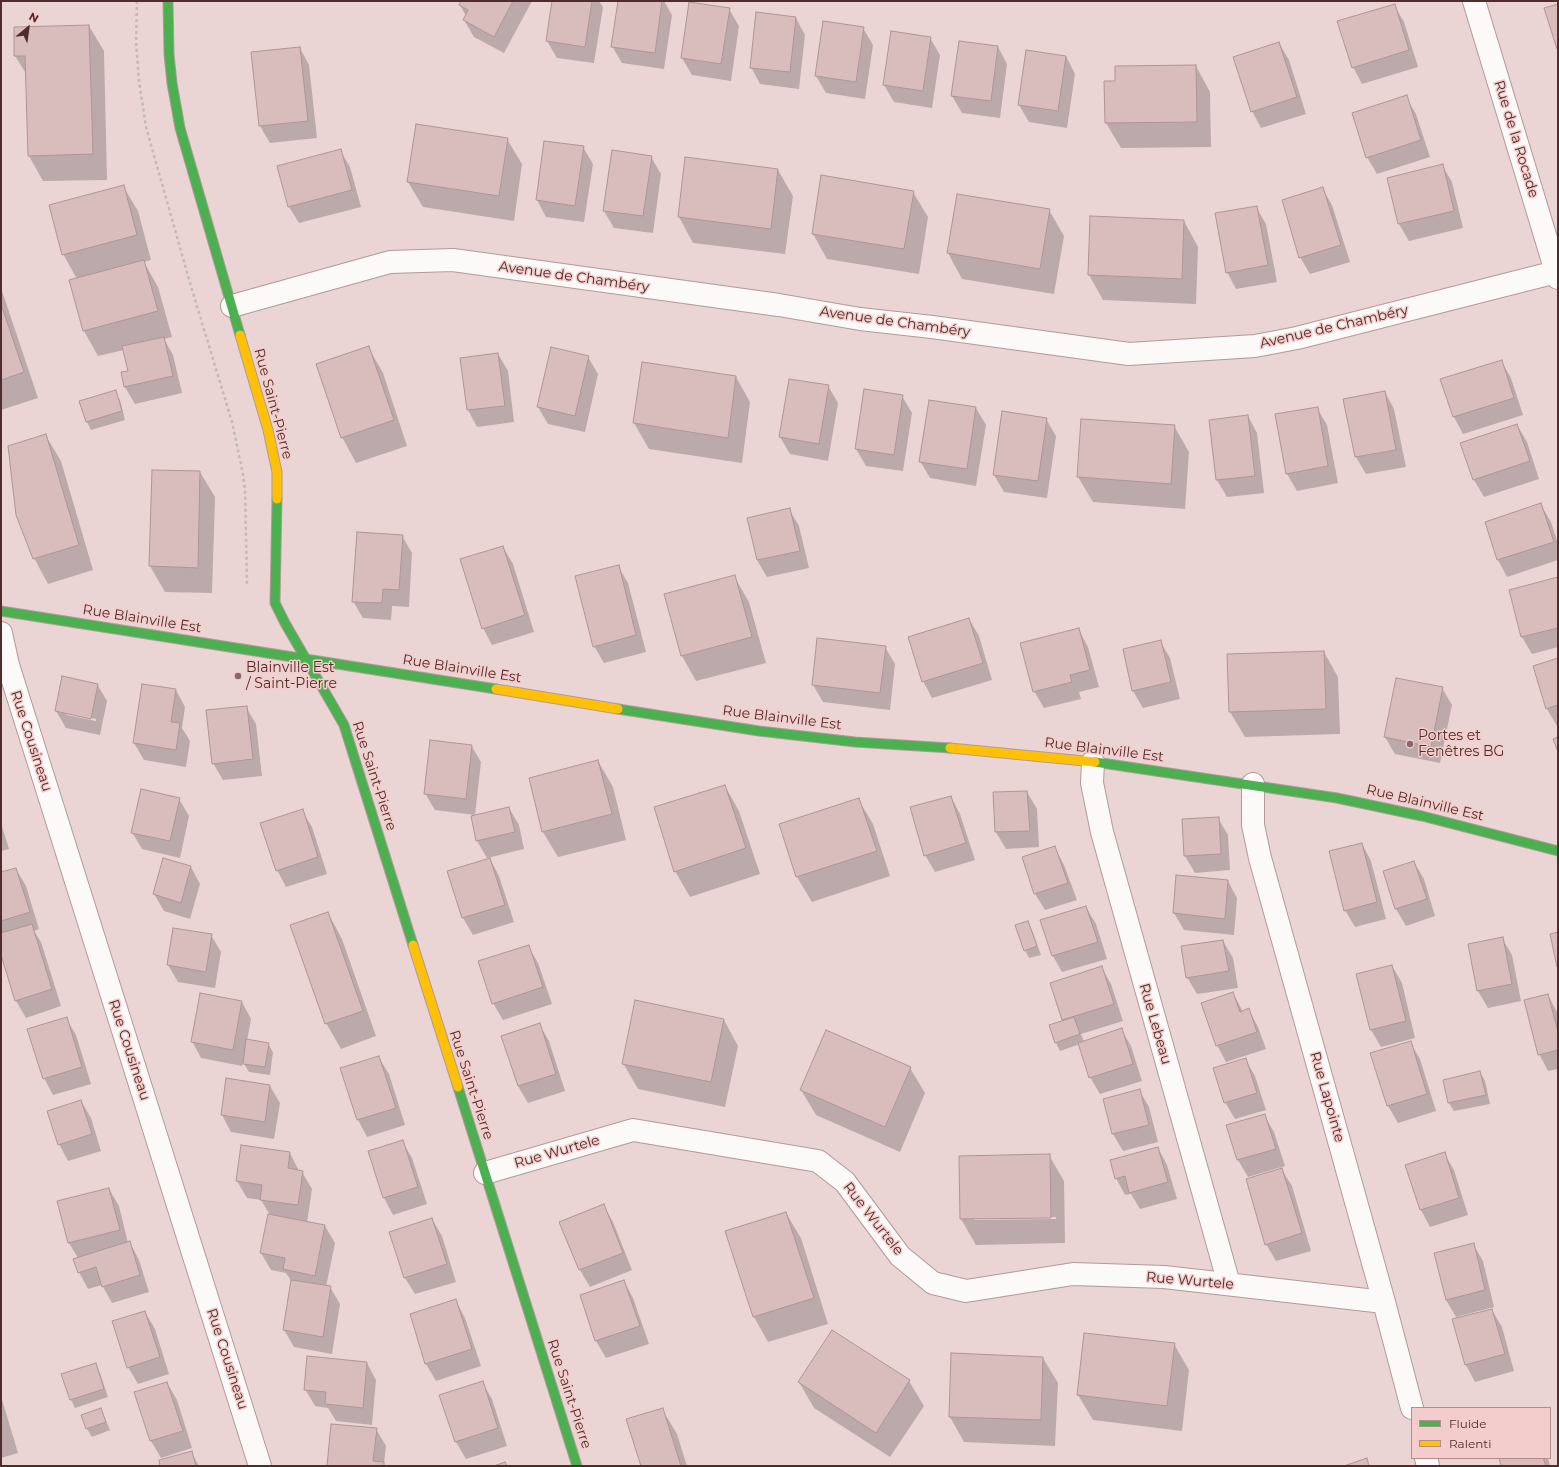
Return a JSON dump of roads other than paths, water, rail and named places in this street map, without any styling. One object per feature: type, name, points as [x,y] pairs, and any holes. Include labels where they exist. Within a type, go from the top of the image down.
[{"type":"street","name":"Rue Saint-Pierre","points":[[168,1],[169,54],[172,83],[180,128],[268,430],[277,472],[275,603],[305,659],[344,725],[577,1466]]},
{"type":"street","name":"Rue de la Rocade","points":[[1474,1],[1557,275]]},
{"type":"street","name":"Avenue de Chambéry","points":[[232,306],[390,262],[453,260],[778,305],[860,319],[932,327],[1129,354],[1255,346],[1297,338],[1557,275]]},
{"type":"street","name":"Rue Blainville Est","points":[[1,610],[759,731],[855,742],[966,749],[1093,762],[1253,784],[1338,798],[1430,818],[1558,851]]},
{"type":"street","name":"Rue Cousineau","points":[[1,633],[8,665],[260,1466]]},
{"type":"street","name":"Rue Lebeau","points":[[1093,762],[1092,783],[1102,832],[1229,1284]]},
{"type":"street","name":"Rue Lapointe","points":[[1253,784],[1253,825],[1260,858],[1384,1302],[1412,1407]]},
{"type":"street","name":"Rue Wurtele","points":[[484,1173],[634,1130],[818,1161],[845,1182],[900,1256],[933,1283],[966,1291],[1073,1274],[1164,1277],[1384,1302]]},
{"type":"place","name":"Blainville Est / Saint-Pierre","points":[[238,676]]},
{"type":"place","name":"Portes et Fenêtres BG","points":[[1410,744]]}]
